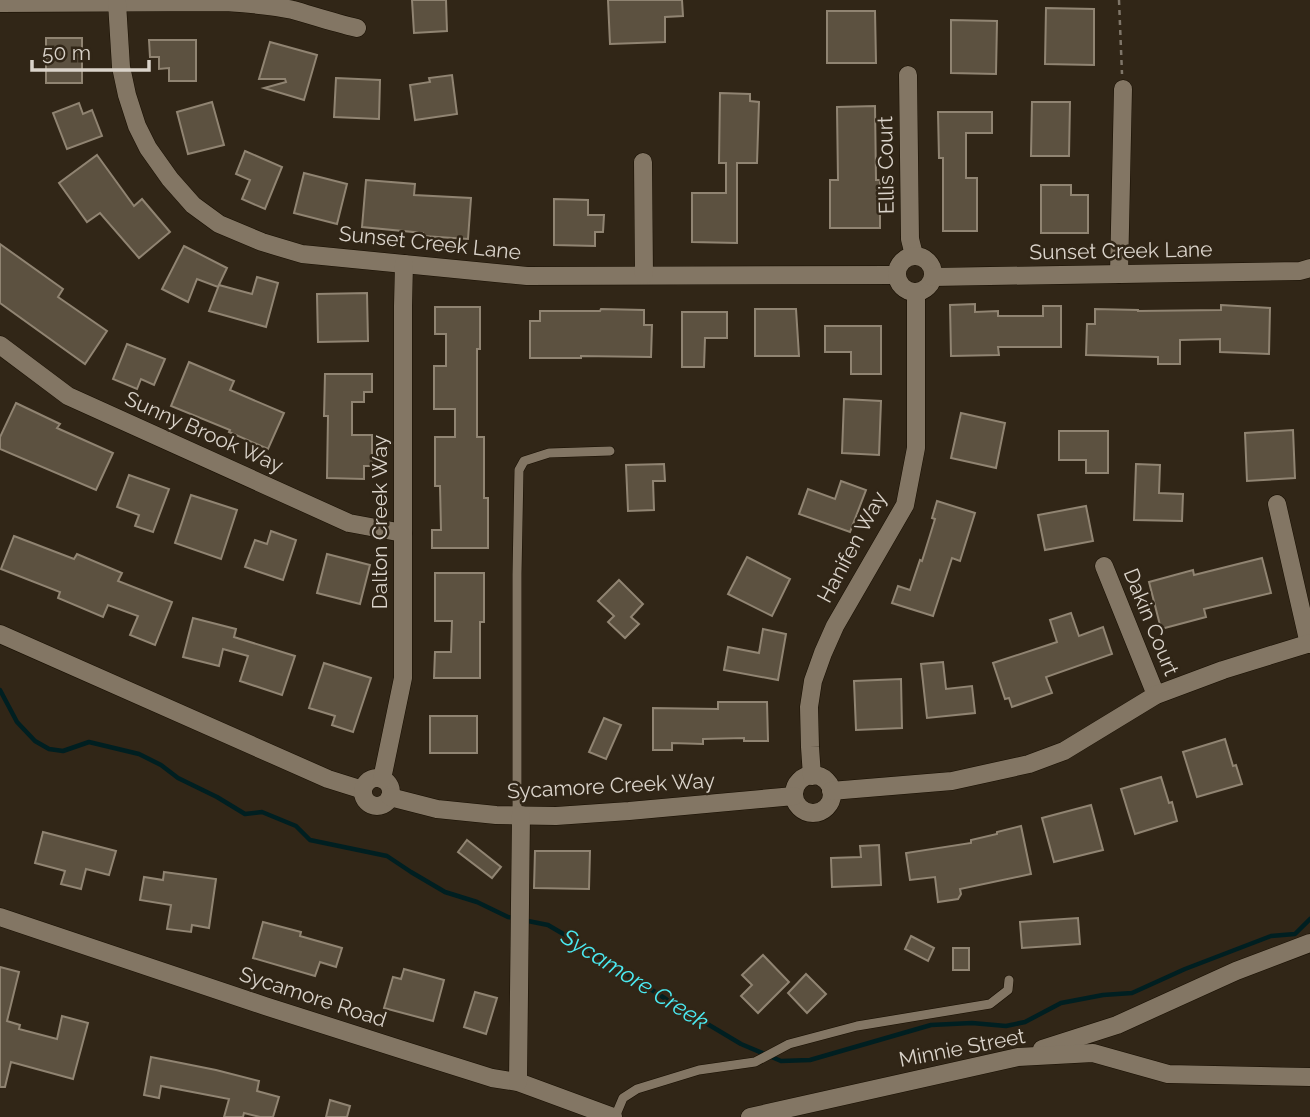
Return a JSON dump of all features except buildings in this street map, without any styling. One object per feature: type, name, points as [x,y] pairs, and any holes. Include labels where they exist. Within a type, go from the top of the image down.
[{"type":"street","points":[[0,3],[261,4],[357,28]]},
{"type":"street","name":"Sunset Creek Lane","points":[[117,3],[121,67],[138,127],[148,148],[193,205],[219,224],[262,242],[302,254],[527,276],[896,275]]},
{"type":"street","name":"Ellis Court","points":[[908,75],[910,239],[914,255]]},
{"type":"street","points":[[1119,274],[1123,89]]},
{"type":"street","points":[[643,162],[644,275]]},
{"type":"street","points":[[914,255],[928,260],[933,277],[927,288],[909,292],[900,285],[896,275],[897,267],[908,256],[914,255]]},
{"type":"street","name":"Dalton Creek Way","points":[[382,779],[402,678],[404,264]]},
{"type":"street","name":"Sunset Creek Lane","points":[[933,277],[1300,271],[1310,268]]},
{"type":"street","name":"Hanifen Way","points":[[812,776],[809,707],[813,681],[835,626],[905,505],[916,448],[916,292]]},
{"type":"street","name":"Sunny Brook Way","points":[[0,345],[68,396],[349,523],[402,533]]},
{"type":"street","points":[[831,791],[952,781],[1029,764],[1064,751],[1156,695],[1223,670],[1309,643],[1277,504]]},
{"type":"street","name":"Dakin Court","points":[[1104,566],[1156,695]]},
{"type":"street","points":[[0,634],[328,779],[363,790]]},
{"type":"street","points":[[812,776],[820,777],[831,791],[825,809],[814,813],[798,806],[794,796],[798,782],[812,776]]},
{"type":"street","points":[[382,779],[389,786],[390,797],[381,805],[373,805],[366,800],[363,790],[369,780],[382,779]]},
{"type":"street","name":"Sycamore Creek Way","points":[[390,797],[436,809],[496,815],[556,816],[794,796]]},
{"type":"street","points":[[518,1082],[519,815]]},
{"type":"street","name":"Sycamore Road","points":[[0,917],[428,1058],[492,1078],[518,1082],[614,1117]]},
{"type":"street","points":[[1018,1057],[1117,1025],[1237,971],[1310,943]]},
{"type":"street","name":"Minnie Street","points":[[750,1117],[1018,1057],[1093,1054],[1168,1074],[1310,1077]]},
{"type":"lane","points":[[519,815],[519,470],[524,461],[549,453],[610,451]]},
{"type":"lane","points":[[614,1117],[622,1098],[637,1089],[699,1070],[757,1061],[789,1044],[858,1026],[990,1004],[1008,990],[1009,980]]},
{"type":"path","points":[[1119,0],[1123,89]]},
{"type":"waterway","name":"Sycamore Creek","points":[[0,690],[17,722],[35,741],[49,749],[63,751],[89,742],[139,754],[245,814],[262,812],[296,826],[310,840],[387,856],[445,892],[514,918]]},
{"type":"waterway","name":"Sycamore Creek","points":[[523,920],[548,925],[741,1044],[781,1061],[810,1060],[931,1025],[972,1023],[1006,1026],[1025,1022],[1061,1003],[1132,993],[1271,936],[1295,934],[1310,919]]}]
